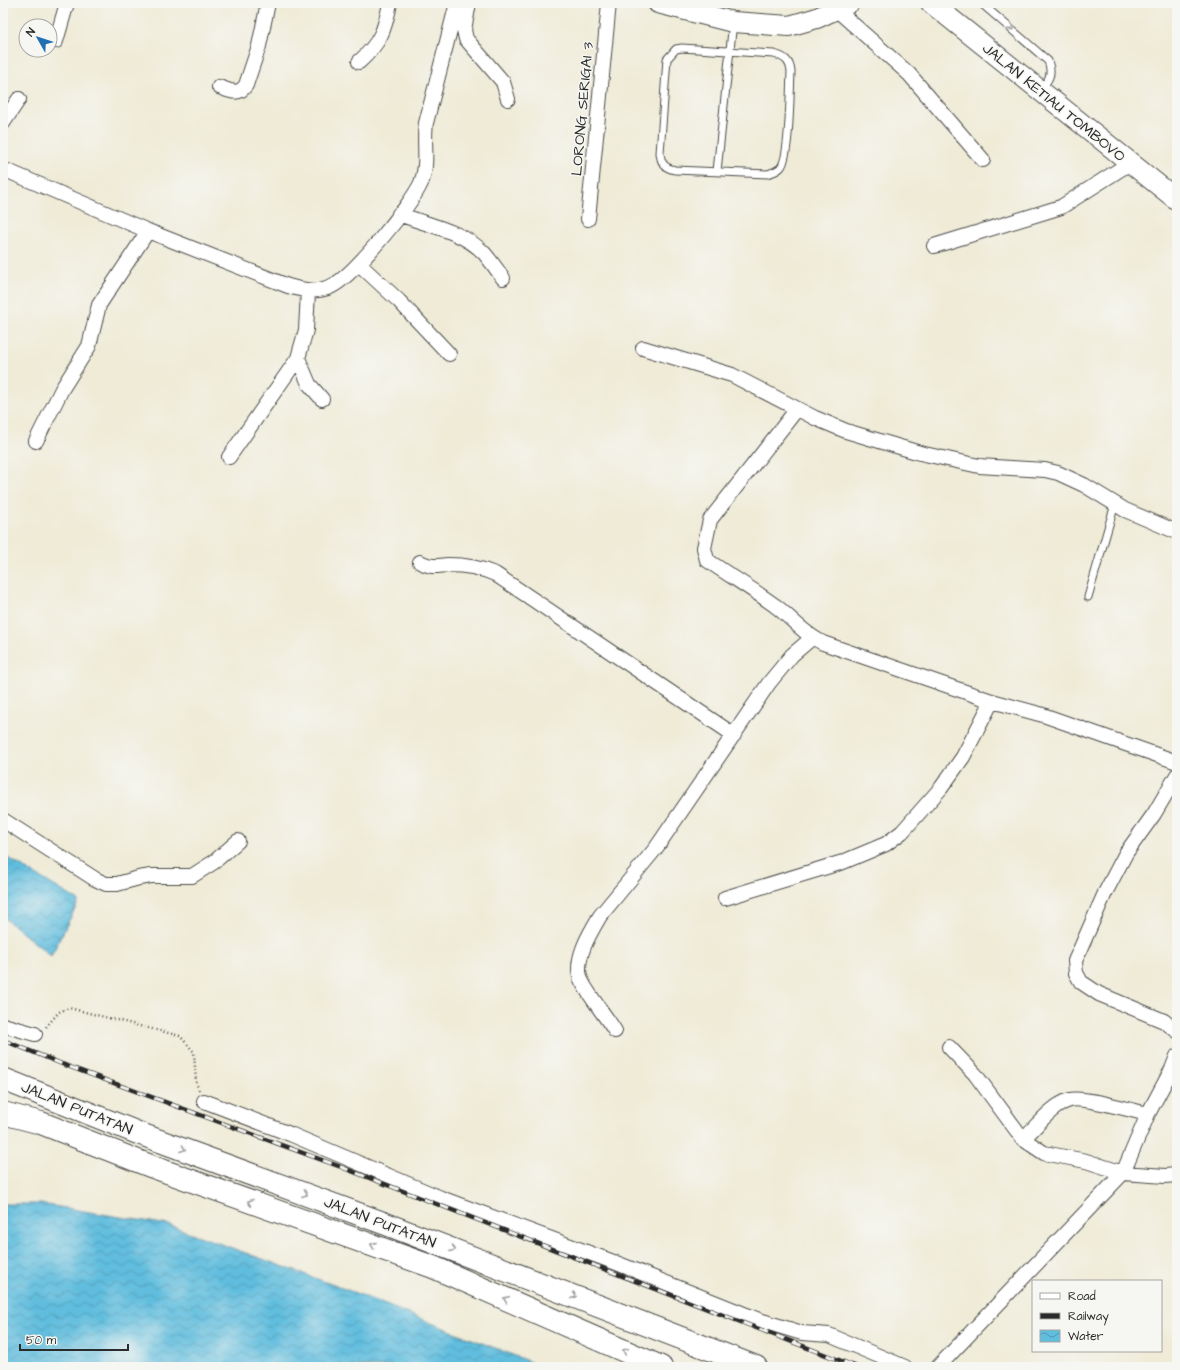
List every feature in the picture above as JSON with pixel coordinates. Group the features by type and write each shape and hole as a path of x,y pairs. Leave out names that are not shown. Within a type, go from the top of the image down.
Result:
{"highway":[{"name":"JALAN PUTATAN","path":"3,1079 138,1133 386,1224 756,1367"},
{"name":"JALAN PUTATAN","path":"3,1112 41,1123 153,1167 433,1266 661,1367"},
{"path":"138,1133 152,1146 154,1158 153,1167"},
{"path":"386,1224 386,1233 391,1238 433,1266"}],"street":[{"path":"58,34 67,3"},
{"path":"219,87 237,93 242,91 246,85 259,46 268,3"},
{"path":"359,62 372,50 381,37 390,3"},
{"path":"3,169 148,231 288,286 308,291 330,287 343,279 359,264 399,214 421,183 424,169 424,138 426,123 447,36 457,3"},
{"path":"469,3 464,34 471,46 503,82 508,99"},
{"name":"LORONG SERIGAI 3","path":"588,219 609,3"},
{"path":"658,3 713,14 733,22 789,26 802,24 843,7 909,74 983,160"},
{"name":"JALAN KETIAU TOMBOVO","path":"931,3 1177,200"},
{"path":"447,36 464,34"},
{"path":"3,123 19,99"},
{"path":"934,246 1061,207 1130,163"},
{"path":"399,214 454,234 470,242 483,252 502,278"},
{"path":"36,441 62,389 90,346 99,305 148,231"},
{"path":"359,264 399,301 449,354"},
{"path":"229,457 298,358 306,330 308,291"},
{"path":"643,348 732,375 797,409 846,431 920,453 980,466 1045,470 1058,473 1084,485 1115,504 1177,532"},
{"path":"298,358 309,384 322,399"},
{"path":"797,409 710,520 704,548 707,560 776,607 793,620 812,638 992,701 1043,715 1177,762"},
{"path":"420,562 431,568 446,565 481,568 495,574 734,735"},
{"path":"616,1031 580,978 579,967 587,940 600,916 656,848 769,683 792,655 812,638"},
{"path":"726,898 843,862 886,844 902,832 941,788 962,756 992,701"},
{"path":"1177,775 1154,814 1126,853 1099,905 1075,961 1076,973 1080,982 1099,994 1164,1021 1177,1032"},
{"path":"3,820 95,879 106,884 117,884 151,876 192,876 214,862 238,841"},
{"path":"3,1025 35,1034"},
{"path":"949,1047 975,1074 1023,1139 1044,1153 1086,1161 1123,1173 1165,1176 1177,1175"},
{"path":"938,1367 1123,1173 1148,1114 1172,1069 1177,1056"},
{"path":"1023,1139 1055,1109 1063,1103 1075,1099 1148,1114"},
{"path":"204,1101 290,1134 445,1200 626,1267 759,1320 802,1333 829,1335 905,1367"}],"lane":[{"path":"981,3 1048,61 1051,74 1049,80 1040,90"},
{"path":"717,171 733,22"},
{"path":"676,49 730,52 774,54 787,59 790,66 785,159 778,169 768,174 668,169 660,161 667,59 676,49"},
{"path":"1088,597 1115,504"}],"path":[{"path":"35,1034 46,1027 59,1012 69,1008 180,1036 194,1052 196,1082 204,1101"}],"water":[{"path":"3,855 79,901 51,956 3,917"},
{"path":"3,1204 41,1204 169,1225 353,1292 543,1367 3,1367"}],"railway":[{"path":"3,1040 62,1064 341,1167 857,1367"}]}
